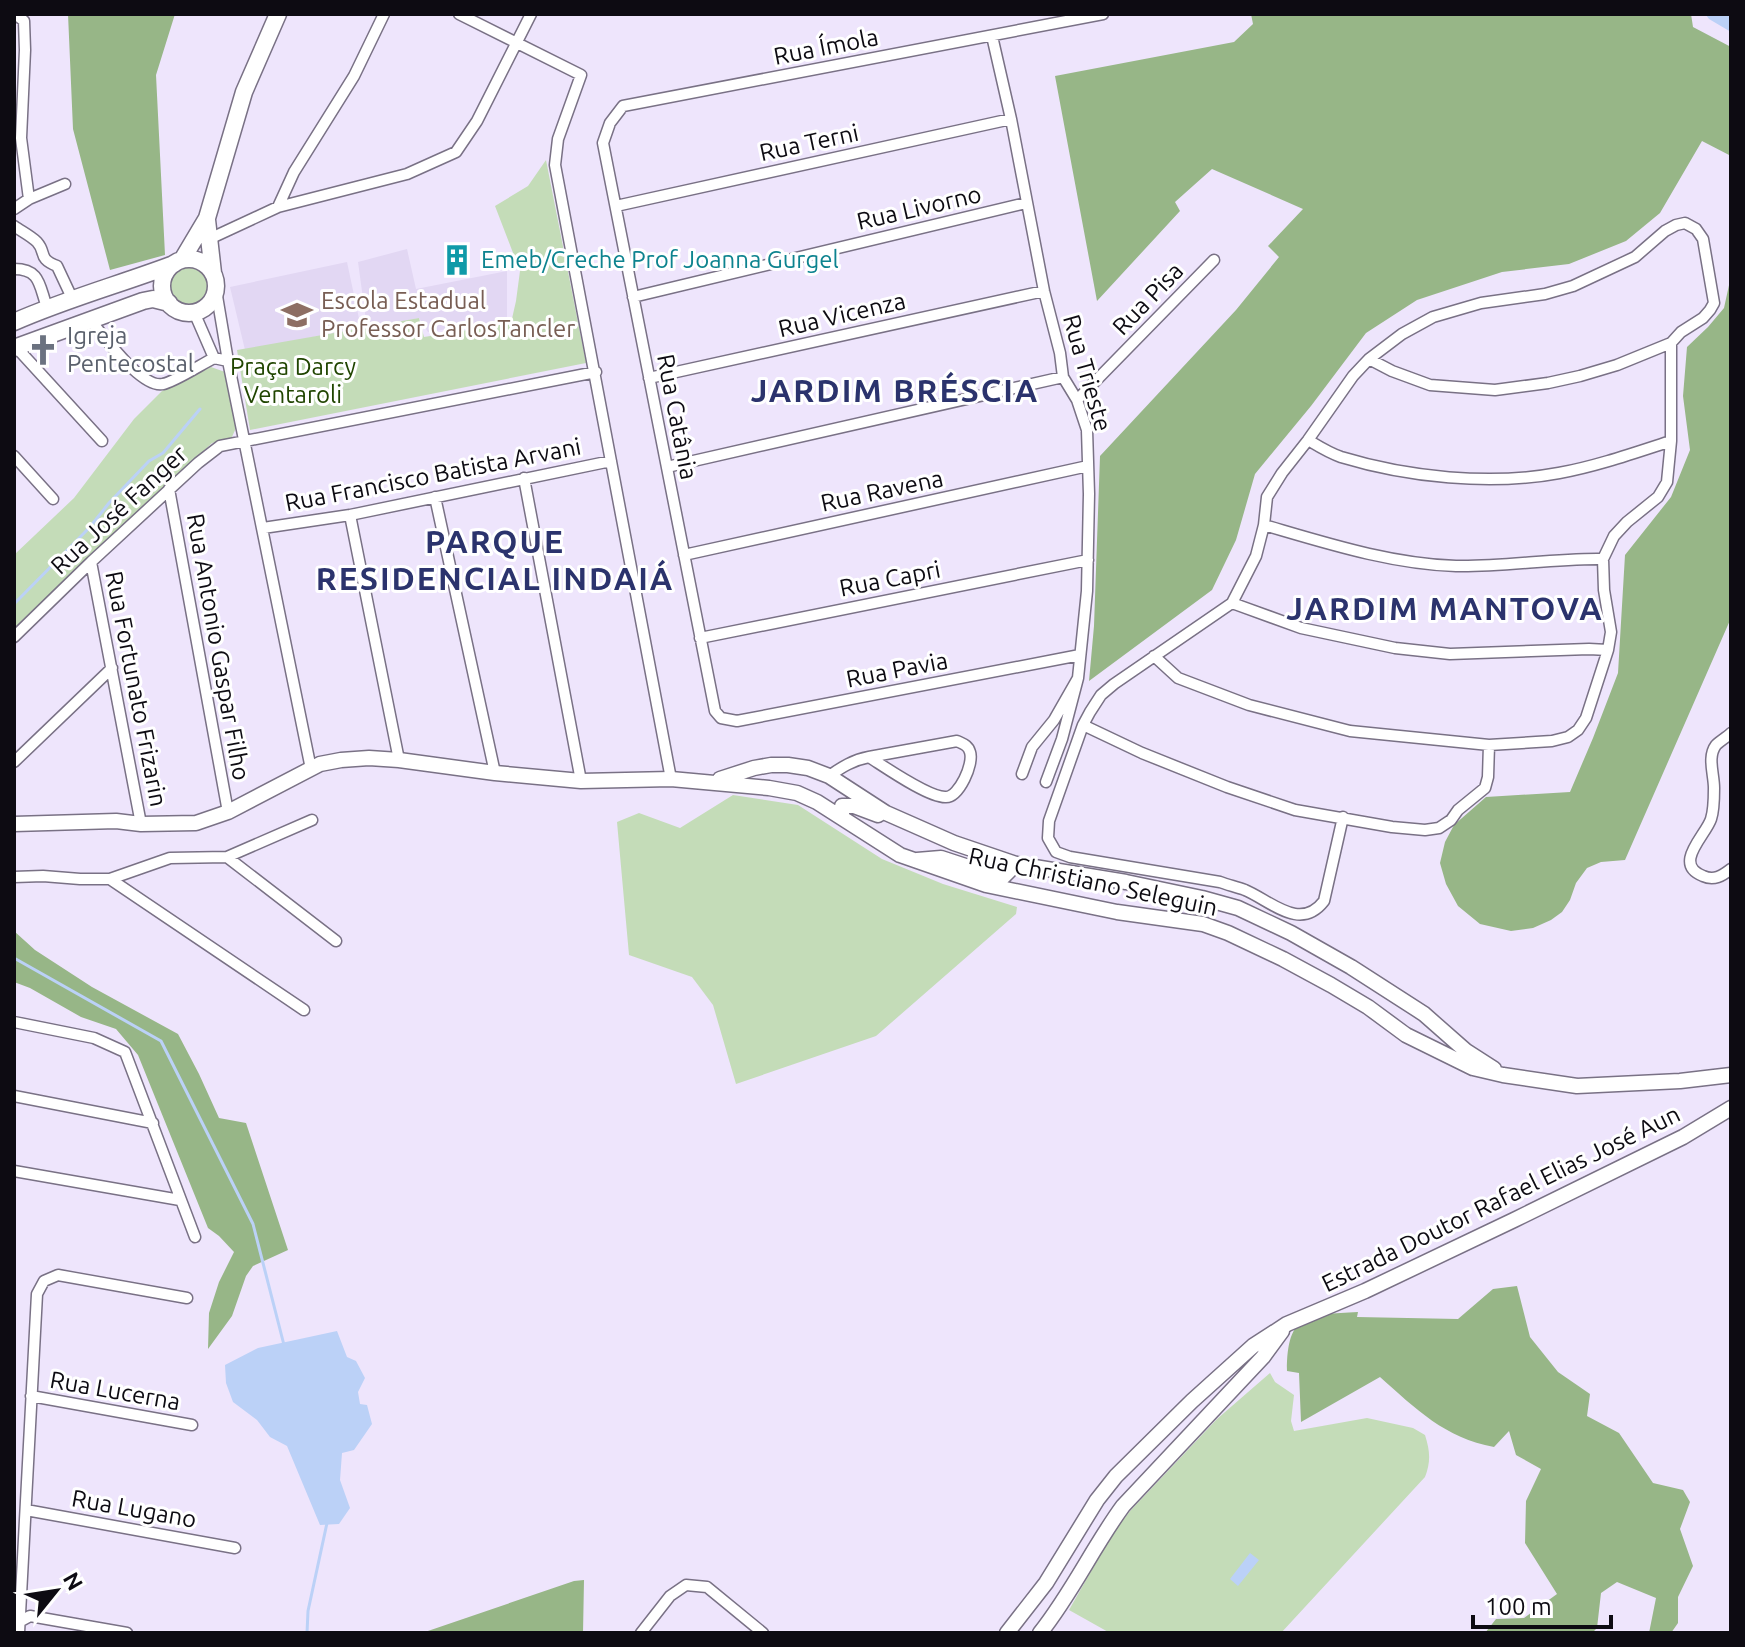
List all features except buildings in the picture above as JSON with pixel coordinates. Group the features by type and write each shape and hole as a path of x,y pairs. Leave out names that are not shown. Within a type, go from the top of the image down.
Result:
{"main road":[{"path":"202,240 167,270 163,278 164,295 175,309 183,312 194,312 208,305 213,298 214,282 202,240 207,218 244,92 278,14"},
{"path":"14,322 72,298 191,259 207,266 214,282"},
{"path":"15,347 143,301 153,299 169,303"},
{"name":"Rua Christiano Seleguin","path":"14,824 116,821 196,823 228,812 320,764 369,758 581,781 671,779 797,793 900,855 986,885 1117,912 1203,924 1228,933 1368,1007 1406,1035 1473,1068 1577,1086 1729,1078"},
{"path":"712,782 771,765 808,768 829,776 886,813 954,843 1016,864 1126,882 1238,908 1351,967 1424,1014 1466,1051 1503,1075"},
{"path":"842,818 842,806 848,805 878,815 886,813"},
{"path":"913,860 941,858 1002,878 1016,864"},
{"path":"1267,952 1291,933"},
{"path":"1300,969 1313,967 1331,976 1341,976 1351,967"},
{"name":"Estrada Doutor Rafael Elias José Aun","path":"1007,1633 1046,1583 1089,1512 1116,1476 1253,1346 1287,1324 1365,1291 1683,1137 1731,1108"},
{"path":"1040,1633 1123,1506 1263,1357 1287,1324"}],"street":[{"path":"15,14 24,21 25,50 18,136 29,199"},
{"path":"278,207 294,172 354,76 384,14"},
{"path":"459,14 581,75 558,139 555,165 671,779"},
{"path":"202,240 278,207 407,174 456,152 477,121 531,14"},
{"name":"Rua Ímola","path":"610,123 623,106 1103,14"},
{"name":"Rua Trieste","path":"992,36 1063,377 1077,400 1087,430 1087,591 1078,678 1062,739 1046,782"},
{"name":"Rua Terni","path":"616,206 1011,119"},
{"name":"Rua Catânia","path":"610,123 603,143 700,638 715,711 721,718"},
{"path":"14,209 65,184"},
{"name":"Rua Livorno","path":"633,297 1026,203"},
{"path":"1343,817 1324,901 1317,910 1306,915 1295,915 1244,889 1220,882 1070,857 1056,852 1048,838 1049,821 1083,725 1101,695 1232,603 1256,556 1267,497 1353,376 1369,359 1402,334 1433,317 1481,303 1545,294 1573,286 1635,257 1676,225 1685,223 1696,229 1703,239 1714,303 1710,310 1671,343 1617,365 1548,383 1495,390 1430,385 1369,359"},
{"path":"14,226 38,243 42,256 57,266 72,298"},
{"name":"Rua Pisa","path":"1077,400 1214,260"},
{"path":"14,269 26,269 35,275 47,307"},
{"path":"214,282 311,769"},
{"name":"Rua Vicenza","path":"649,378 1044,291"},
{"path":"194,312 214,358"},
{"path":"89,319 136,372 152,383 164,384 214,358 228,361"},
{"path":"1154,656 1178,678 1249,705 1350,731 1489,745 1568,737 1578,730 1586,718 1608,650 1611,632 1603,559 1614,536 1658,497 1667,482 1671,441 1671,343"},
{"path":"15,347 102,441"},
{"name":"Rua José Fanger","path":"14,637 169,489 220,446 596,372"},
{"path":"667,467 1063,377"},
{"path":"1308,440 1338,456 1405,472 1458,478 1508,478 1557,473 1671,441"},
{"path":"14,456 53,499"},
{"name":"Rua Francisco Batista Arvani","path":"263,528 350,515 611,461"},
{"name":"Rua Ravena","path":"684,555 1088,466"},
{"path":"524,478 581,781"},
{"name":"Rua Antonio Gaspar Filho","path":"169,489 228,812"},
{"path":"435,497 495,773"},
{"path":"350,515 399,760"},
{"path":"1264,525 1407,562 1483,566 1603,559"},
{"name":"Rua Capri","path":"700,638 1088,560"},
{"name":"Rua Fortunato Frizarin","path":"91,562 141,824"},
{"path":"1232,603 1301,628 1395,648 1450,654 1608,650"},
{"name":"Rua Pavia","path":"721,718 737,721 1080,655"},
{"path":"14,762 112,668"},
{"name":"Rua Trieste","path":"1022,774 1032,747 1054,720 1078,678"},
{"path":"1083,725 1142,753 1295,810 1425,830 1439,828 1451,820 1487,785 1489,745"},
{"path":"1731,733 1716,745 1712,756 1714,786 1711,820 1697,840 1690,858 1698,875 1711,879 1731,869"},
{"path":"829,776 846,764 869,757 957,741 965,744 971,760 960,788 948,798 914,785 869,757"},
{"path":"895,752 895,767 899,775"},
{"path":"14,877 110,879 170,858 227,857 312,820"},
{"path":"227,857 336,941"},
{"path":"14,884 43,876"},
{"path":"110,879 304,1010"},
{"path":"14,1022 94,1038 125,1052 195,1237"},
{"path":"14,1096 153,1123"},
{"path":"14,1171 180,1200"},
{"path":"19,1627 37,1294 44,1281 58,1275 187,1298"},
{"name":"Rua Lucerna","path":"31,1396 192,1425"},
{"name":"Rua Lugano","path":"26,1510 235,1548"},
{"path":"641,1633 670,1596 686,1585 707,1587 763,1633"},
{"path":"19,1627 30,1616 127,1633"}],"shaded area":[{"path":"407,249 416,289 507,271 507,320 428,332 419,318 367,328 358,262"},
{"name":"Escola Estadual Professor CarlosTancler","path":"347,262 361,328 245,350 230,287"}],"green space":[{"path":"68,14 175,14 156,75 165,255 110,270 73,129"},
{"path":"1251,14 1691,14 1693,27 1731,47 1731,156 1702,141 1660,213 1626,241 1569,264 1502,272 1417,300 1366,333 1255,474 1236,540 1212,590 1089,681 1100,456 1236,310 1279,257 1268,246 1303,209 1212,169 1175,202 1180,211 1097,301 1055,76 1234,42 1253,24"},
{"name":"Praça Darcy Ventaroli","path":"546,160 586,363 250,430 237,350 419,318 424,337 511,323 520,271 495,206 528,186"},
{"path":"190,266 205,272 211,287 205,302 190,308 175,302 169,287 175,272"},
{"path":"1731,276 1731,618 1625,860 1601,862 1587,868 1562,912 1533,928 1511,931 1480,924 1458,906 1446,884 1440,863 1445,842 1454,825 1486,797 1570,792 1618,673 1625,555 1671,497 1690,450 1683,396 1687,347 1724,308"},
{"path":"211,367 225,372 236,428 231,439 212,443 14,633 14,555 74,498 134,419 162,391"},
{"path":"733,795 798,805 882,859 943,884 1017,907 1016,914 876,1036 736,1084 713,1005 692,977 629,955 617,822 639,813 680,828"},
{"path":"14,931 35,950 92,987 178,1034 219,1118 246,1123 288,1250 253,1266 246,1276 232,1316 208,1349 209,1313 219,1282 234,1252 208,1228 138,1055 116,1029 81,1017 14,982"},
{"path":"1517,1286 1530,1337 1558,1372 1590,1394 1587,1416 1619,1433 1653,1483 1683,1490 1690,1502 1680,1529 1693,1566 1678,1597 1678,1623 1671,1633 1649,1633 1656,1598 1617,1582 1601,1593 1597,1628 1592,1633 1485,1633 1496,1619 1524,1618 1557,1594 1525,1543 1526,1501 1541,1469 1516,1455 1509,1431 1494,1447 1461,1437 1432,1421 1380,1377 1301,1422 1299,1373 1287,1371 1291,1337 1304,1320 1326,1314 1358,1312 1357,1317 1458,1319 1493,1289"},
{"path":"1270,1373 1275,1382 1294,1395 1291,1421 1294,1431 1367,1418 1413,1428 1425,1435 1429,1456 1425,1477 1281,1633 1110,1633 1069,1610 1111,1536 1130,1511 1217,1419"},
{"path":"584,1580 583,1633 422,1633 574,1581"}],"water":[{"path":"1731,14 1731,32 1706,15"},
{"path":"337,1331 347,1357 356,1361 365,1378 358,1392 360,1404 367,1405 372,1424 354,1450 342,1453 340,1480 350,1508 339,1524 320,1525 287,1446 270,1437 257,1420 233,1402 226,1383 225,1365 258,1348"},
{"path":"1250,1553 1259,1560 1238,1586 1230,1579"}],"waterway":[{"path":"14,604 90,527 149,461 163,453 200,409"},
{"path":"14,958 161,1041 253,1224 284,1345"},
{"path":"307,1633 308,1611 327,1523"}],"place":[{"name":"Emeb/Creche Prof Joanna Gurgel","path":"457,260"},
{"name":"Escola Estadual Professor CarlosTancler","path":"297,315"},
{"name":"Igreja Pentecostal","path":"43,350"}],"district":[{"name":"JARDIM BRÉSCIA","path":"895,391"},
{"name":"PARQUE RESIDENCIAL INDAIÁ","path":"495,560"},
{"name":"JARDIM MANTOVA","path":"1445,609"}]}
